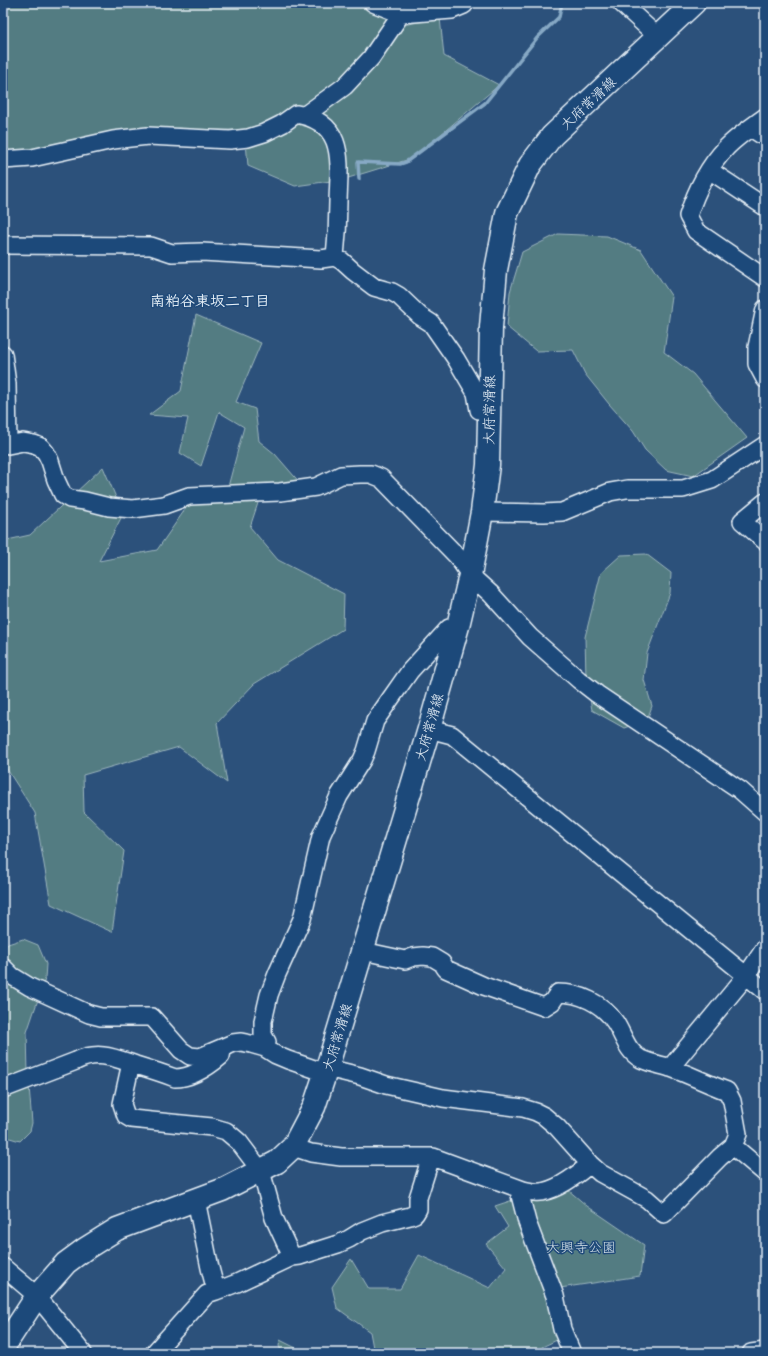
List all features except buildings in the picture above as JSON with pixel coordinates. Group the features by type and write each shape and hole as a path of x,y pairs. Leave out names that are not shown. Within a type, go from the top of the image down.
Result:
{"main road":[{"name":"大府常滑線","path":"3,1348 37,1296 66,1263 85,1248 117,1229 222,1190 261,1172 277,1162 293,1147 314,1107 363,951 429,729 458,626 470,575 482,512 488,466 491,327 496,270 507,213 530,165 552,136 694,3"}],"street":[{"path":"373,3 401,14 452,10 464,5 465,3"},
{"path":"621,3 658,37"},
{"path":"305,116 345,86 371,58 401,14"},
{"path":"3,160 32,158 113,140 148,136 230,140 248,138 264,133 282,124 296,114 305,116 326,126 336,143 340,184 335,258"},
{"path":"765,117 727,147 709,170 691,205 688,216 696,231 765,278"},
{"path":"751,128 765,137"},
{"path":"709,170 765,206"},
{"path":"3,245 151,246 172,253 202,252 321,259 335,258 342,261 374,287 392,292 399,296 420,316 431,323 456,359 476,393 479,410 489,411"},
{"path":"765,309 758,364 765,379"},
{"path":"3,354 7,384 8,445 23,442 41,447 50,461 63,496 70,499 109,507 133,509 164,505 189,496 280,492 316,487 341,475 371,474 381,478 458,556 470,575 491,594 530,637 579,680 609,702 740,790 765,812"},
{"path":"482,512 562,512 610,492 627,489 683,489 712,480 765,445"},
{"path":"765,502 742,521 765,540"},
{"path":"265,1048 267,1042 263,1035 263,1021 270,995 277,974 302,919 321,836 339,796 362,760 375,721 391,698 410,671 449,628 458,626"},
{"path":"429,729 452,735 765,991"},
{"path":"670,1068 746,976 765,948"},
{"path":"3,967 12,976 30,987 89,1014 101,1017 152,1017 181,1050 190,1056 200,1057 222,1049 233,1043 241,1042 265,1048 276,1055 326,1071 360,1076 386,1085 443,1098 523,1108 536,1112 544,1116 557,1127 590,1164 612,1180 647,1199 664,1214 720,1156 733,1146 738,1134 732,1101 728,1091 670,1068 640,1059 629,1047 615,1022 602,1008 590,999 568,993 558,993 552,1002 544,1006 484,986 446,969 442,963 432,957 413,957 405,960 363,951"},
{"path":"3,1089 85,1057 102,1055 115,1057 175,1078 182,1078 203,1069 214,1062 221,1056 222,1049"},
{"path":"130,1063 122,1104 126,1116 131,1119 212,1127 226,1130 239,1142 261,1172 274,1218 292,1257"},
{"path":"733,1146 765,1173"},
{"path":"293,1147 311,1153 341,1157 431,1157 523,1190 536,1193 555,1187 575,1176 590,1164"},
{"path":"154,1353 207,1294 237,1283 292,1257 300,1256 338,1244 362,1231 382,1223 415,1214 418,1209 418,1198 431,1157"},
{"path":"523,1190 520,1195 527,1222 555,1296 562,1329 572,1353"},
{"path":"196,1200 216,1291"},
{"path":"3,1267 37,1296 83,1353"},
{"path":"750,1353 765,1351"}],"green space":[{"path":"3,3 354,3 403,25 440,18 444,56 499,85 413,158 345,179 295,186 248,166 245,130 133,131 3,156"},
{"path":"558,234 607,236 641,250 672,297 664,352 693,374 747,438 693,476 666,470 645,450 633,431 585,374 573,350 536,351 507,327 510,292 522,252"},
{"path":"196,315 261,343 236,402 255,409 259,441 275,454 301,484 264,485 250,527 278,560 344,594 343,629 254,684 217,723 227,783 179,747 83,775 84,812 124,851 112,932 51,904 35,813 3,763 3,541 30,535 103,467 123,514 99,561 157,550 193,498 225,498 244,427 219,412 201,466 180,453 188,418 149,415 181,391"},
{"path":"646,554 671,573 670,593 647,653 644,680 652,706 647,720 624,728 592,710 586,677 585,637 601,573 621,555"},
{"path":"23,939 38,945 46,964 45,979 27,1032 28,1074 32,1123 30,1131 20,1141 3,1136 3,950 8,944"},
{"name":"大興寺公園","path":"567,1189 587,1206 644,1245 640,1276 560,1288 559,1339 542,1347 542,1353 374,1353 370,1332 337,1308 332,1287 351,1259 369,1289 400,1289 419,1255 490,1288 506,1268 486,1244 508,1227 495,1206 522,1197"},
{"path":"280,1340 304,1352 282,1353 279,1346"}],"waterway":[{"path":"359,179 358,162 400,164 406,162 485,103 537,38 559,17 562,3"}],"district":[{"name":"南粕谷東坂二丁目","path":"210,301"}]}
